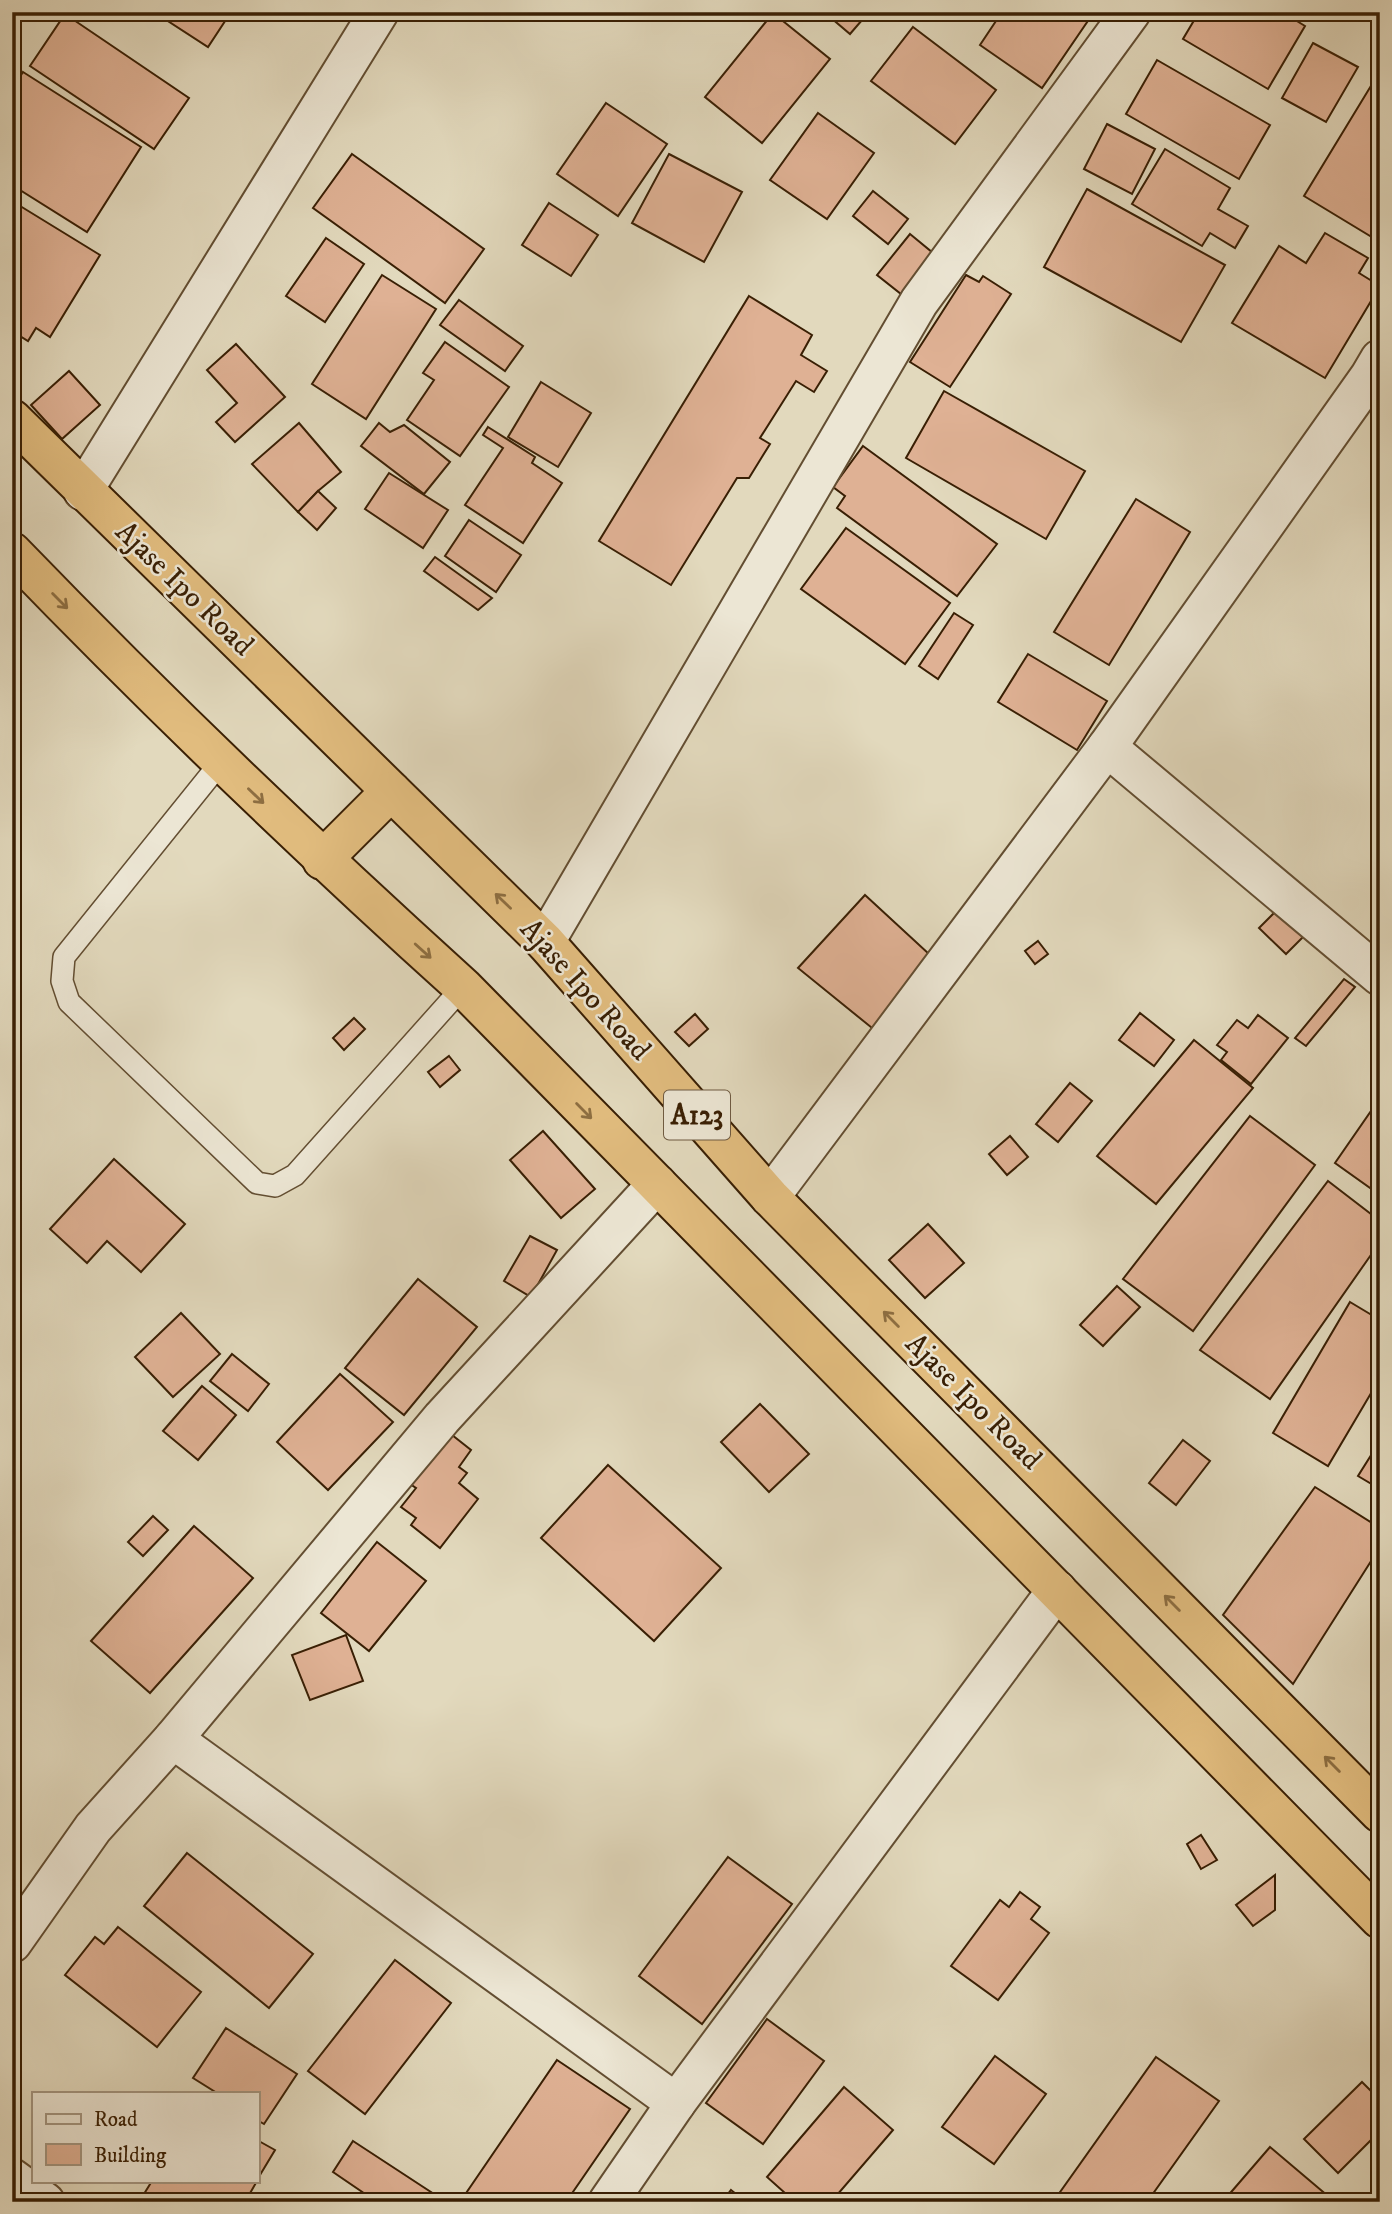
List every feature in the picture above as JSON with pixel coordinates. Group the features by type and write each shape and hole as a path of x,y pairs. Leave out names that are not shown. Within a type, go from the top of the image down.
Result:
{"highway":[{"name":"Ajase Ipo Road","path":"12,419 545,942 770,1197 1380,1813"},
{"name":"A123","path":"13,555 322,860 463,987 1380,1919"},
{"path":"322,860 391,791"}],"street":[{"path":"83,491 379,12"},
{"path":"545,942 919,302 1130,12"},
{"path":"770,1197 1107,747 1376,373"},
{"path":"1107,747 1380,976"},
{"path":"12,1942 93,1828 173,1739 442,1418 657,1184"},
{"path":"608,2202 676,2103 1057,1590"},
{"path":"173,1739 676,2103"},
{"path":"12,2178 45,2202"}],"lane":[{"path":"221,762 64,957 62,981 69,1002 257,1183 275,1186 295,1175 463,987"}],"building":[{"path":"154,12 231,12 208,47"},
{"path":"824,12 869,12 850,34"},
{"path":"1002,12 1094,12 1042,88 980,45"},
{"path":"1199,12 1282,12 1305,26 1268,89 1183,39"},
{"path":"773,13 830,59 762,143 705,97"},
{"path":"65,14 189,98 154,149 30,66"},
{"path":"913,27 996,90 955,144 871,81"},
{"path":"1313,43 1358,67 1326,122 1282,98"},
{"path":"1157,60 1270,125 1239,179 1126,114"},
{"path":"1380,71 1380,242 1304,196"},
{"path":"23,72 141,147 87,232 12,185 12,89"},
{"path":"606,103 667,144 618,216 557,174"},
{"path":"818,113 874,153 827,219 770,180"},
{"path":"1107,124 1155,149 1132,194 1084,169"},
{"path":"1165,149 1230,188 1218,209 1248,226 1235,248 1210,233 1202,246 1132,204"},
{"path":"352,154 484,249 445,303 313,208"},
{"path":"669,154 742,192 704,262 632,223"},
{"path":"1087,189 1225,265 1181,342 1044,267"},
{"path":"873,191 908,219 888,244 853,216"},
{"path":"12,201 100,255 50,337 36,328 28,341 12,331"},
{"path":"549,203 598,235 571,276 522,245"},
{"path":"1325,233 1368,258 1359,273 1380,286 1325,378 1232,323 1279,246 1306,263"},
{"path":"910,234 933,253 901,294 877,275"},
{"path":"326,238 364,264 325,322 286,296"},
{"path":"382,275 436,309 366,419 312,384"},
{"path":"966,275 979,282 983,276 1011,294 950,387 910,362"},
{"path":"749,296 812,335 801,355 827,371 814,392 796,381 760,438 770,444 749,478 737,478 671,585 599,541"},
{"path":"459,300 523,346 505,371 440,325"},
{"path":"445,342 509,387 460,456 407,420 434,380 423,373"},
{"path":"236,344 285,397 235,442 216,422 237,403 207,370"},
{"path":"69,371 100,405 62,439 31,405"},
{"path":"541,382 591,413 558,467 508,437"},
{"path":"944,391 1085,471 1046,539 906,458"},
{"path":"299,423 341,472 298,512 252,464"},
{"path":"379,423 390,432 404,425 450,462 424,494 361,446"},
{"path":"488,427 535,457 532,463 562,483 523,543 465,505 503,448 483,435"},
{"path":"863,446 997,544 957,596 837,508 845,496 833,487"},
{"path":"389,473 448,510 423,548 365,509"},
{"path":"318,491 336,508 317,530 298,512"},
{"path":"1136,499 1190,532 1109,665 1054,632"},
{"path":"469,520 521,555 496,592 445,556"},
{"path":"846,528 950,603 905,664 801,589"},
{"path":"435,557 492,598 478,610 424,571"},
{"path":"954,613 973,625 938,679 919,666"},
{"path":"1028,654 1107,701 1077,750 998,702"},
{"path":"865,895 942,966 877,1032 798,968"},
{"path":"1283,904 1310,930 1286,954 1259,928"},
{"path":"1038,941 1048,954 1035,964 1025,951"},
{"path":"1344,979 1355,987 1306,1046 1295,1038"},
{"path":"1140,1013 1174,1040 1154,1066 1119,1040"},
{"path":"695,1014 708,1029 689,1046 675,1032"},
{"path":"1258,1015 1288,1038 1251,1084 1221,1060 1227,1052 1217,1045 1237,1020 1248,1028"},
{"path":"354,1018 365,1029 344,1050 333,1038"},
{"path":"1194,1040 1253,1088 1156,1204 1097,1156"},
{"path":"449,1056 460,1070 440,1087 428,1072"},
{"path":"1070,1083 1092,1101 1058,1142 1036,1124"},
{"path":"1380,1098 1380,1195 1335,1163"},
{"path":"1250,1116 1315,1165 1193,1331 1123,1279"},
{"path":"543,1131 595,1189 561,1218 510,1160"},
{"path":"1010,1136 1028,1157 1007,1175 989,1154"},
{"path":"114,1159 185,1224 141,1272 107,1241 87,1263 50,1229"},
{"path":"1328,1181 1380,1221 1380,1242 1270,1399 1200,1350"},
{"path":"928,1224 964,1263 925,1298 889,1260"},
{"path":"530,1236 557,1250 531,1297 504,1281"},
{"path":"418,1279 477,1327 404,1415 345,1368"},
{"path":"1117,1286 1140,1307 1103,1346 1080,1325"},
{"path":"1350,1302 1380,1320 1380,1378 1328,1466 1273,1433"},
{"path":"181,1313 220,1354 173,1397 135,1357"},
{"path":"232,1354 269,1384 248,1411 210,1381"},
{"path":"340,1374 393,1422 328,1490 277,1442"},
{"path":"202,1386 236,1415 198,1460 163,1431"},
{"path":"760,1404 809,1454 769,1492 721,1442"},
{"path":"447,1431 471,1450 459,1467 467,1473 459,1483 478,1499 440,1548 411,1525 416,1518 401,1507 416,1488 407,1482"},
{"path":"1183,1440 1210,1461 1176,1505 1149,1483"},
{"path":"1380,1441 1380,1489 1358,1476"},
{"path":"608,1465 721,1568 654,1641 541,1538"},
{"path":"1315,1487 1380,1528 1380,1547 1293,1684 1223,1615"},
{"path":"153,1516 168,1530 143,1556 128,1542"},
{"path":"194,1526 253,1578 150,1693 91,1641"},
{"path":"377,1542 426,1581 369,1651 321,1613"},
{"path":"346,1635 363,1681 310,1700 292,1655"},
{"path":"1201,1835 1217,1860 1201,1869 1187,1844"},
{"path":"187,1853 313,1954 269,2008 144,1906"},
{"path":"728,1857 792,1904 702,2024 639,1976"},
{"path":"1275,1875 1275,1910 1253,1926 1236,1905"},
{"path":"1020,1892 1040,1907 1031,1919 1049,1933 998,2000 951,1966 1000,1900 1009,1907"},
{"path":"118,1927 201,1992 157,2047 65,1975 95,1937 104,1944"},
{"path":"395,1960 451,2003 365,2114 308,2071"},
{"path":"767,2019 824,2061 763,2144 706,2103"},
{"path":"226,2028 297,2074 264,2124 259,2121 259,2092 215,2092 193,2078"},
{"path":"995,2056 1046,2094 994,2164 942,2127"},
{"path":"1156,2057 1219,2101 1147,2202 1053,2202"},
{"path":"557,2060 630,2109 566,2202 460,2202"},
{"path":"1362,2082 1380,2100 1380,2131 1338,2173 1304,2139"},
{"path":"844,2087 893,2130 831,2202 795,2202 767,2177"},
{"path":"259,2141 275,2150 259,2177"},
{"path":"353,2141 437,2196 433,2202 377,2202 333,2172"},
{"path":"1270,2147 1335,2202 1230,2202 1226,2198"},
{"path":"151,2182 256,2182 245,2202 139,2202"},
{"path":"731,2190 746,2202 722,2202"}]}
